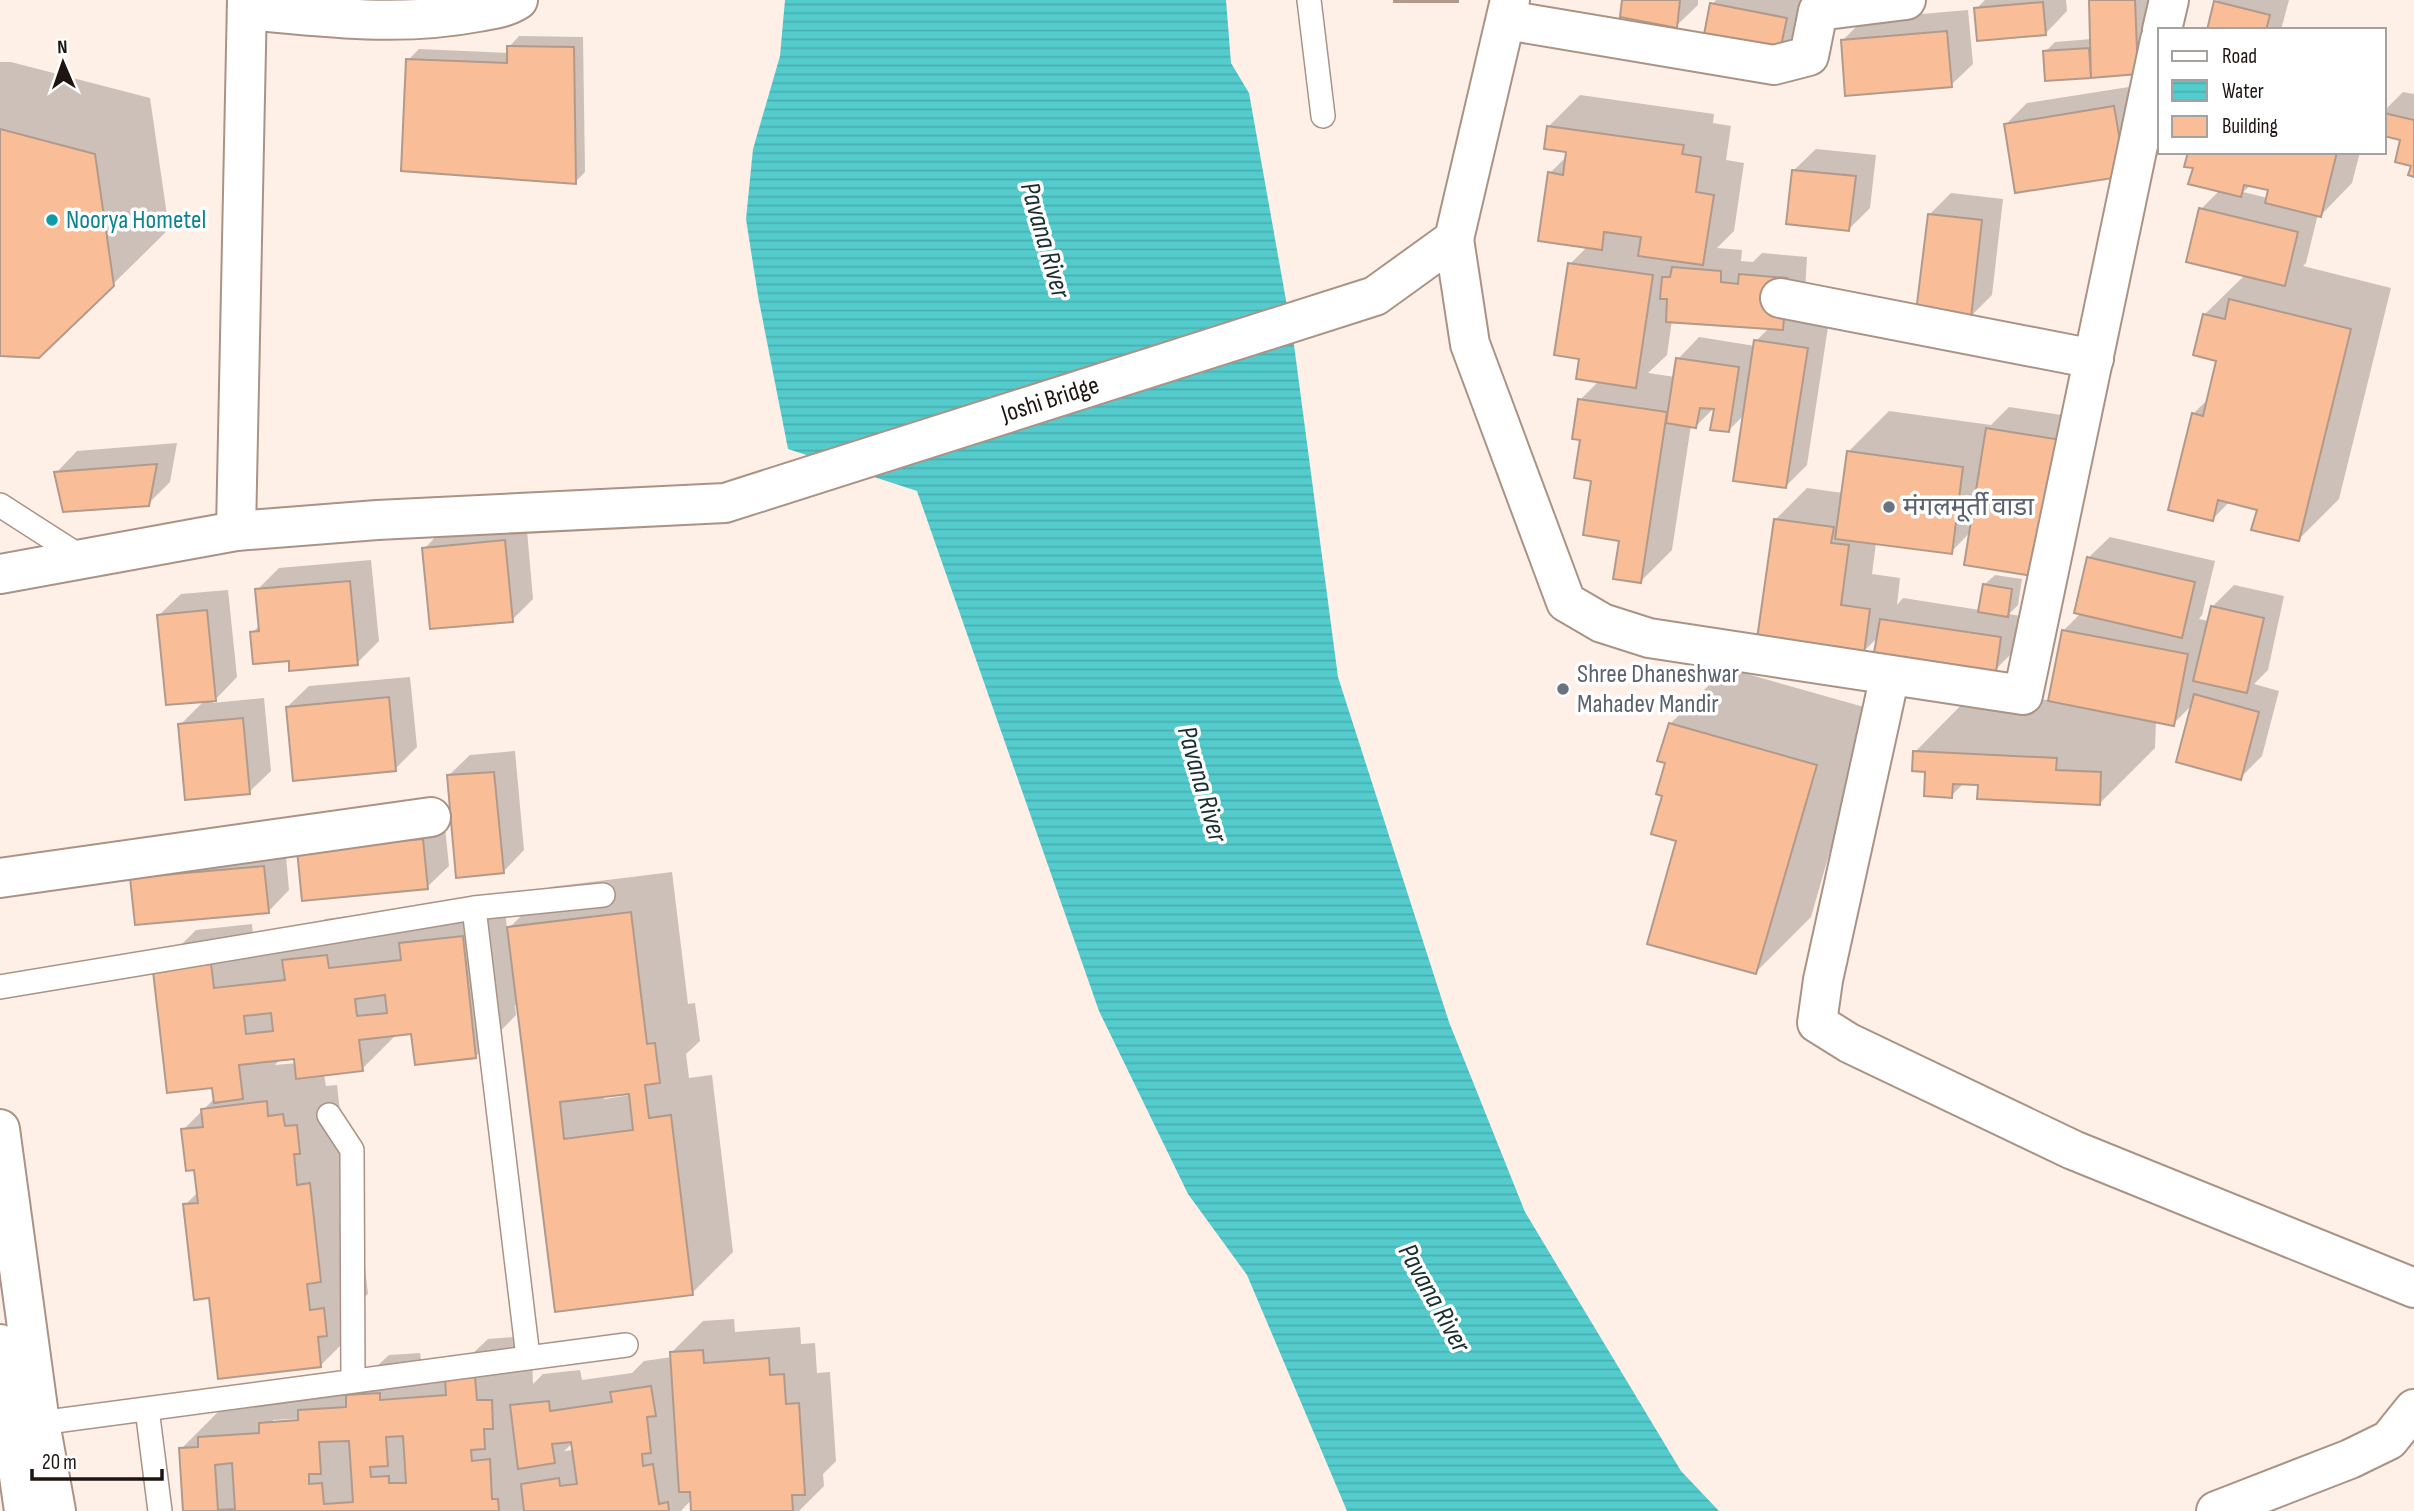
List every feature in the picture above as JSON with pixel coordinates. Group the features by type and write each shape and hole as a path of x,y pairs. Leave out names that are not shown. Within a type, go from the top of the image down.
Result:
{"street":[{"path":"236,531 247,5 379,22 461,15 510,5 519,0"},
{"path":"1906,0 1818,11 1809,56 1774,65 1508,10 1454,239 1470,344 1566,602 1602,623 1649,638 2023,695 2158,50"},
{"path":"2162,28 2169,0"},
{"name":"Joshi Bridge","path":"0,575 236,531 376,520 725,503 1374,296 1454,239"},
{"path":"1780,298 2094,359"},
{"path":"1890,675 1823,980 1817,1023 1849,1043 2073,1150 2414,1288"},
{"path":"0,878 431,817"},
{"path":"0,1129 40,1423 56,1511"},
{"path":"0,1344 24,1511"},
{"path":"2216,1511 2350,1459 2389,1440 2414,1409"}],"lane":[{"path":"1309,0 1323,116"},
{"path":"0,505 84,559"},
{"path":"0,987 474,908 603,895"},
{"path":"474,908 528,1357"},
{"path":"329,1115 352,1150 353,1381"},
{"path":"40,1423 626,1345"},
{"path":"147,1409 160,1511"}],"water":[{"name":"Pavana River","path":"785,0 1226,0 1231,63 1249,93 1294,345 1338,677 1449,1022 1525,1212 1681,1471 1719,1511 1347,1511 1247,1275 1188,1194 1099,1011 917,491 788,449 746,219 753,149 780,56"}],"building":[{"path":"1458,0 1458,2 1394,2"},
{"path":"1622,0 1680,0 1677,28 1620,17"},
{"path":"2089,0 2135,0 2138,74 2091,78"},
{"path":"2214,1 2270,15 2267,28 2207,28"},
{"path":"2043,2 2046,35 1977,41 1974,8"},
{"path":"1710,3 1787,18 1779,55 1703,40"},
{"path":"1947,31 1952,87 1845,96 1841,40"},
{"path":"507,46 574,47 576,184 401,171 406,59 507,63"},
{"path":"2089,48 2091,78 2045,81 2043,51"},
{"path":"2114,106 2126,176 2015,193 2004,124"},
{"path":"2386,113 2414,120 2414,177 2408,175 2411,166 2395,162 2400,140 2386,136"},
{"path":"1547,126 1684,145 1682,154 1701,157 1696,192 1714,195 1703,265 1638,256 1641,237 1604,232 1602,250 1538,241 1548,172 1563,175 1566,152 1544,149"},
{"name":"Noorya Hometel","path":"0,129 95,154 114,286 39,358 0,356"},
{"path":"2187,154 2337,154 2321,217 2265,203 2268,190 2244,185 2241,197 2188,184 2193,168 2184,167"},
{"path":"1792,170 1856,176 1849,231 1786,224"},
{"path":"2199,208 2298,232 2285,286 2186,262"},
{"path":"1928,214 1982,220 1971,318 1916,312"},
{"path":"1568,263 1653,275 1636,388 1576,379 1579,359 1554,355"},
{"path":"1672,267 1721,271 1721,282 1738,284 1739,274 1787,278 1783,330 1666,322 1667,299 1660,299 1662,277 1670,277"},
{"path":"2229,299 2351,329 2299,541 2251,530 2257,510 2218,500 2213,521 2168,510 2192,413 2203,416 2216,361 2193,355 2203,314 2225,319"},
{"path":"1754,340 1808,348 1786,488 1733,481"},
{"path":"1676,358 1739,367 1729,432 1710,430 1714,409 1700,408 1696,428 1666,423"},
{"path":"1578,399 1667,412 1641,583 1613,579 1619,541 1583,535 1591,481 1574,478 1580,440 1572,439"},
{"path":"1986,428 2061,440 2039,577 1964,565"},
{"path":"1847,451 1963,467 1952,554 1835,539"},
{"path":"157,464 149,506 63,512 54,472"},
{"path":"1774,519 1834,527 1831,543 1849,545 1841,605 1870,609 1864,654 1757,639"},
{"path":"505,540 513,622 430,629 422,548"},
{"path":"2087,557 2195,582 2182,638 2074,613"},
{"path":"350,581 358,665 289,671 289,661 253,664 250,632 259,631 255,589"},
{"path":"1983,584 2012,589 2008,617 1978,612"},
{"path":"2211,606 2264,618 2247,693 2193,681"},
{"path":"207,610 216,701 166,705 157,615"},
{"path":"1880,619 2001,637 1996,672 1874,653"},
{"path":"2062,630 2188,654 2174,726 2048,701"},
{"path":"2194,694 2259,712 2241,780 2176,762"},
{"path":"389,697 396,771 293,781 286,707"},
{"path":"243,718 250,794 185,800 178,724"},
{"path":"1669,723 1817,765 1756,974 1647,944 1676,841 1651,834 1662,796 1656,794 1665,763 1657,761"},
{"path":"1913,751 2057,758 2056,770 2101,772 2100,805 1977,799 1978,785 1953,784 1952,798 1924,796 1925,772 1912,771"},
{"path":"494,772 504,873 456,878 447,775"},
{"path":"423,839 428,889 302,901 297,850"},
{"path":"264,866 269,913 135,925 130,878"},
{"path":"631,912 647,1044 655,1043 660,1083 645,1085 649,1118 671,1115 693,1295 555,1312 507,927","holes":["629,1094 633,1130 564,1139 560,1102"]},
{"path":"463,936 476,1058 415,1065 411,1034 359,1040 363,1071 296,1079 294,1059 239,1065 243,1099 214,1103 212,1088 167,1093 153,971 211,964 214,988 285,980 282,960 327,955 329,968 401,960 399,943","holes":["385,995 387,1013 357,1016 355,999","271,1013 273,1031 246,1034 244,1016"]},
{"path":"267,1101 268,1116 283,1114 285,1126 297,1125 300,1154 294,1154 297,1185 310,1183 321,1282 307,1284 310,1310 324,1308 327,1336 318,1337 321,1367 218,1379 209,1298 194,1300 183,1204 198,1203 194,1170 186,1171 181,1129 203,1127 201,1109"},
{"path":"703,1350 704,1363 769,1358 770,1375 784,1374 786,1404 799,1403 805,1495 792,1495 793,1511 691,1511 690,1492 679,1492 670,1352"},
{"path":"475,1377 477,1400 492,1400 493,1429 484,1429 485,1449 471,1450 472,1461 490,1459 492,1499 498,1499 499,1511 183,1511 179,1448 198,1447 198,1437 259,1433 259,1423 298,1420 298,1410 346,1407 346,1395 380,1393 380,1400 446,1395 445,1379","holes":["403,1436 406,1483 389,1483 389,1476 371,1477 370,1467 388,1466 386,1437","349,1441 353,1502 324,1504 322,1483 309,1484 309,1474 321,1474 319,1442","232,1463 235,1509 218,1510 215,1465"]},
{"path":"651,1386 656,1416 647,1417 651,1453 642,1454 643,1466 653,1464 659,1504 668,1502 669,1511 524,1511 521,1484 559,1478 560,1486 577,1484 571,1442 552,1444 555,1463 518,1469 510,1405 549,1401 550,1411 612,1402 610,1392"}],"place":[{"name":"Noorya Hometel","path":"52,220"},
{"name":"मंगलमूर्ती वाडा","path":"1889,507"},
{"name":"Shree Dhaneshwar Mahadev Mandir","path":"1563,689"}]}
